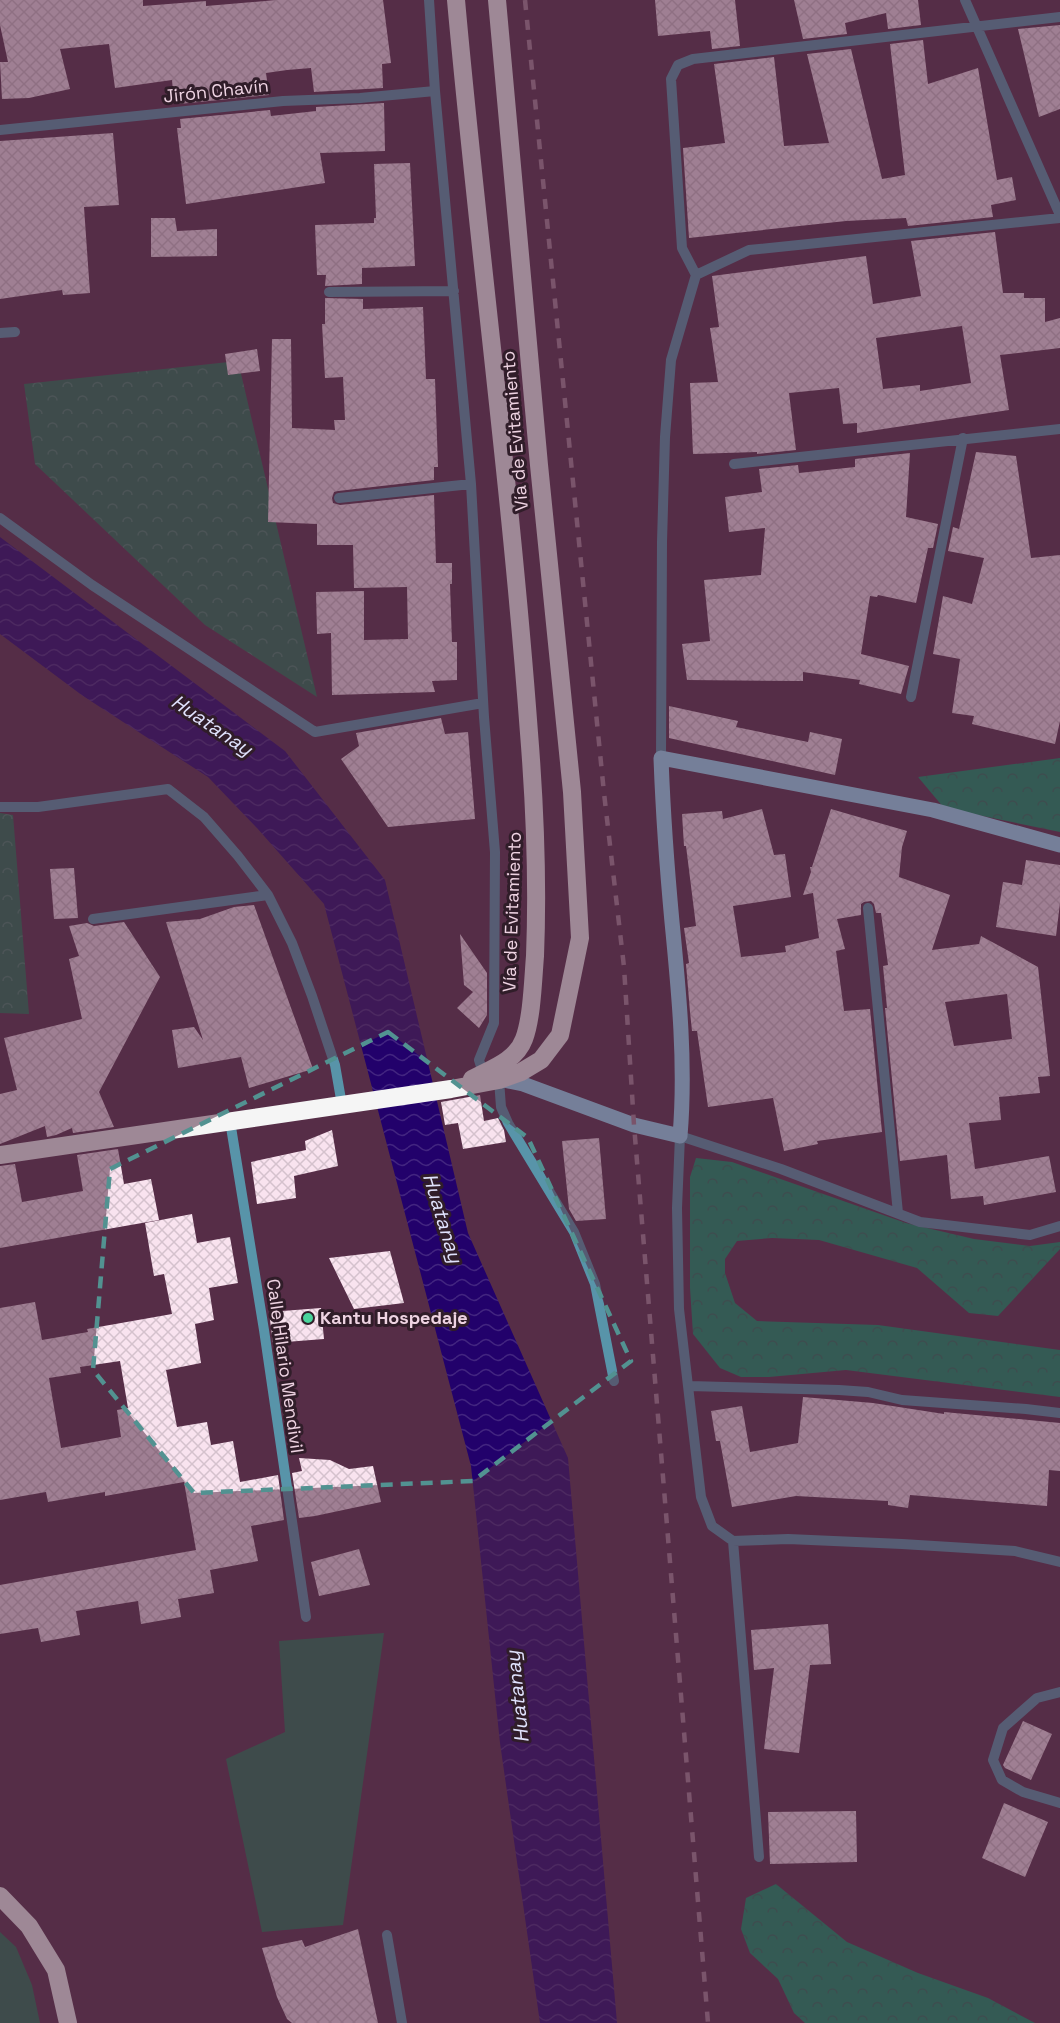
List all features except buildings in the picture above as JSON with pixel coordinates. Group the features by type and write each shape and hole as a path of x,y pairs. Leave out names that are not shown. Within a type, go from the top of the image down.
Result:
{"highway":[{"name":"Vía de Evitamiento","path":"456,0 521,618 536,815 534,977 524,1039 516,1054 491,1077"},
{"name":"Vía de Evitamiento","path":"0,1155 443,1090 520,1072 541,1060 560,1035 580,938 572,792 539,465 497,0"},
{"path":"0,1896 29,1926 56,1970 68,2023"}],"main road":[{"path":"491,1077 523,1084 634,1125 680,1136 683,1075 679,994 663,816 661,758 933,810 1060,845"}],"street":[{"path":"429,0 435,91 471,484 483,703 495,852 494,1023 478,1060 491,1077 508,1123 574,1232 595,1284 614,1381"},
{"path":"696,275 749,250 1060,217 965,0"},
{"path":"661,758 665,437 671,360 696,275 682,248 671,80 678,65 693,59 1060,17"},
{"name":"Jirón Chavín","path":"0,130 271,102 360,98 435,91"},
{"path":"329,292 454,291"},
{"path":"0,333 15,332"},
{"path":"734,464 1060,429"},
{"path":"911,697 963,438"},
{"path":"339,498 471,484"},
{"path":"0,518 92,585 315,732 483,703"},
{"path":"0,807 38,807 168,789 204,817 268,895 292,943 350,1103"},
{"path":"93,919 268,895"},
{"path":"868,908 898,1213"},
{"name":"Calle Hilario Mendivil","path":"230,1121 264,1330 306,1617"},
{"path":"1060,1226 1030,1235 920,1222 780,1168 680,1136 677,1208 680,1309 701,1497 712,1526 733,1542 788,1539 1015,1551 1060,1562"},
{"path":"689,1386 868,1392 902,1400 1026,1408 1060,1413"},
{"path":"733,1542 759,1857"},
{"path":"1060,1692 1037,1698 1003,1728 993,1760 1002,1780 1023,1792 1060,1803"},
{"path":"387,1935 402,2023"}],"highlighted area":[{"path":"388,1032 528,1138 631,1361 473,1481 194,1493 93,1370 110,1169"}],"green space":[{"path":"238,361 317,697 205,625 35,464 24,384"},
{"path":"1060,758 1060,832 944,808 918,777"},
{"path":"0,813 13,815 29,1014 0,1013"},
{"path":"696,1158 732,1162 906,1223 974,1239 1030,1246 1060,1242 1060,1249 998,1316 969,1313 917,1268 819,1240 772,1238 737,1241 725,1259 725,1273 735,1303 757,1321 878,1325 1060,1350 1060,1397 846,1370 769,1377 741,1377 720,1368 693,1334 690,1288 690,1177"},
{"path":"384,1633 343,1925 262,1932 226,1759 285,1732 279,1641"},
{"path":"776,1884 847,1942 918,1973 988,1998 1035,2023 805,2023 794,2013 778,1979 750,1953 741,1929 746,1898"},
{"path":"0,1932 16,1947 32,1985 40,2023 0,2023"}],"water":[{"name":"Huatanay","path":"0,537 285,751 385,880 468,1233 568,1458 617,2023 540,2023 500,1743 471,1466 324,904 208,777 83,696 0,634"}],"railway":[{"path":"525,0 604,793 624,967 634,1125 708,2023"}],"place":[{"name":"Kantu Hospedaje","path":"308,1318"}]}
